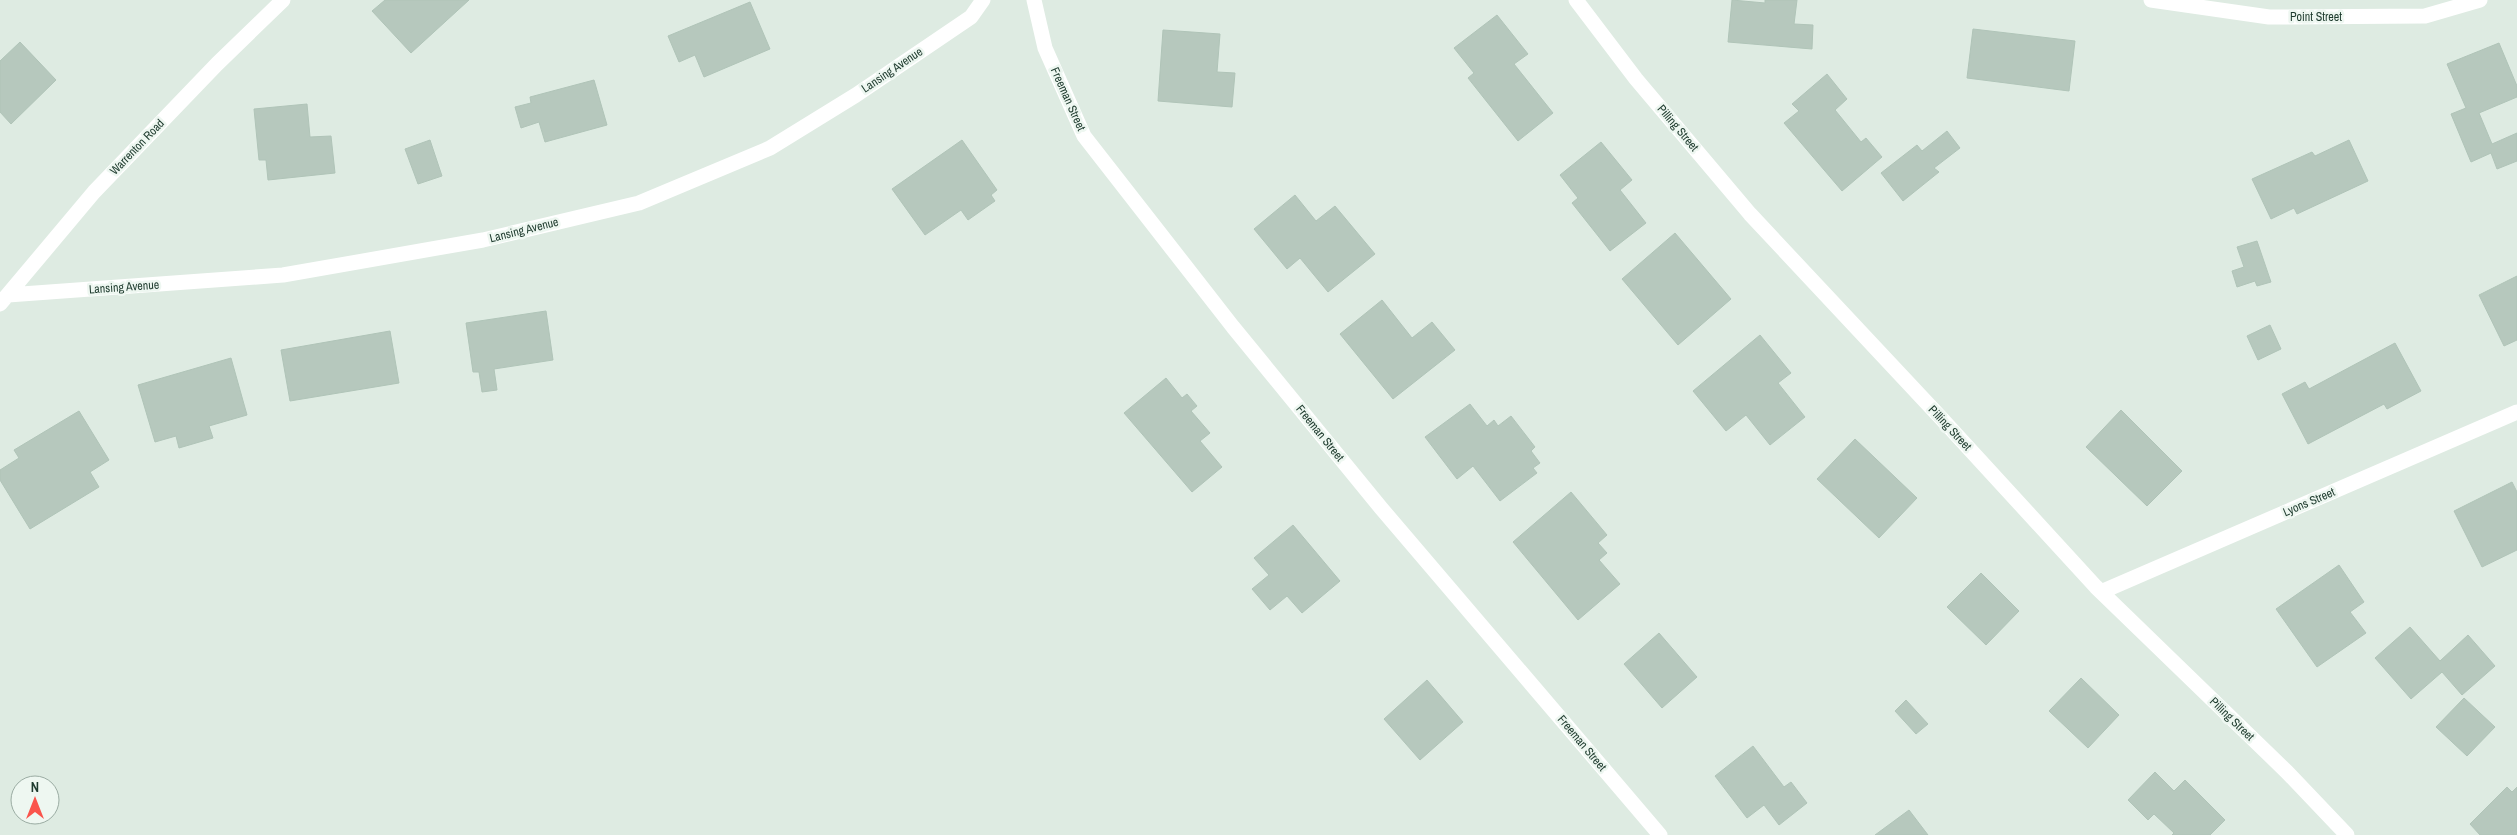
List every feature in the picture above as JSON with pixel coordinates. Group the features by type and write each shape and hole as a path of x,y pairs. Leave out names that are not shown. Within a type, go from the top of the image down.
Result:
{"street":[{"name":"Warrenton Road","path":"4,300 94,192 217,64 283,0"},
{"name":"Lansing Avenue","path":"4,300 283,275 483,240 639,203 770,148 856,95 971,17 983,0"},
{"name":"Freeman Street","path":"1034,0 1045,48 1084,136 1233,327 1381,508 1660,835"},
{"name":"Pilling Street","path":"1576,0 1636,79 1750,214 2101,592 2287,772 2347,835"},
{"name":"Point Street","path":"2151,0 2269,17 2425,16 2480,0"},
{"name":"Lyons Street","path":"2101,592 2517,412"}],"building":[{"path":"385,0 469,0 411,53 372,11"},
{"path":"1732,0 1765,3 1765,0 1797,0 1794,24 1813,25 1812,49 1728,42"},
{"path":"750,2 770,49 704,77 695,55 679,62 668,36"},
{"path":"1497,15 1528,54 1514,64 1553,113 1518,141 1468,78 1474,73 1454,48"},
{"path":"1973,29 2075,41 2069,91 1967,78"},
{"path":"1163,30 1220,34 1217,72 1235,73 1232,107 1158,101"},
{"path":"20,42 56,80 11,124 0,112 0,61"},
{"path":"2499,43 2517,86 2517,97 2479,113 2492,144 2517,133 2517,161 2497,169 2491,153 2471,162 2451,114 2466,108 2447,64"},
{"path":"1827,74 1847,99 1835,110 1861,142 1866,138 1882,157 1842,191 1784,123 1799,111 1792,104"},
{"path":"594,80 607,125 545,142 539,122 521,128 515,107 531,103 530,97"},
{"path":"307,104 310,137 331,136 335,173 268,180 266,160 259,160 254,109"},
{"path":"1947,131 1960,148 1934,168 1939,172 1903,201 1881,173 1917,145 1922,151"},
{"path":"430,140 442,176 418,184 405,149"},
{"path":"962,140 997,190 991,195 995,201 968,220 961,210 925,235 892,189"},
{"path":"2349,140 2368,181 2297,214 2294,208 2271,219 2252,179 2312,152 2315,156"},
{"path":"1601,142 1632,180 1620,190 1646,223 1610,251 1572,203 1578,198 1560,175"},
{"path":"1295,195 1316,221 1335,206 1375,254 1328,292 1300,258 1287,269 1254,229"},
{"path":"1675,233 1731,299 1678,345 1622,279"},
{"path":"2257,241 2271,282 2257,286 2255,281 2237,287 2232,271 2244,267 2237,247"},
{"path":"2517,276 2517,340 2504,346 2479,295"},
{"path":"1382,300 1412,338 1432,322 1455,350 1393,399 1340,334"},
{"path":"546,311 553,360 494,369 497,390 482,392 479,372 473,372 466,323"},
{"path":"2270,325 2281,349 2258,360 2247,336"},
{"path":"390,331 399,383 290,401 281,350"},
{"path":"1760,335 1791,373 1778,383 1805,417 1770,445 1746,415 1726,431 1693,391"},
{"path":"2395,343 2421,391 2387,409 2384,404 2308,444 2282,394 2305,382 2309,389"},
{"path":"231,358 247,415 209,426 213,438 179,448 176,436 155,442 138,385"},
{"path":"1166,378 1182,398 1187,394 1197,406 1191,411 1210,433 1200,441 1222,467 1192,492 1124,413"},
{"path":"1470,404 1487,426 1494,420 1498,426 1511,416 1535,447 1531,451 1540,463 1533,468 1537,473 1500,501 1473,466 1457,479 1425,437"},
{"path":"2121,410 2182,471 2147,506 2086,447"},
{"path":"79,411 109,460 90,472 99,487 30,529 0,480 0,470 19,458 14,450"},
{"path":"1855,439 1917,498 1879,538 1817,479"},
{"path":"2512,482 2517,492 2517,550 2482,567 2454,511"},
{"path":"1571,492 1607,535 1598,543 1607,553 1599,560 1620,584 1578,620 1513,542"},
{"path":"1293,525 1340,581 1302,613 1287,596 1270,610 1252,589 1269,575 1254,558"},
{"path":"2339,565 2364,602 2350,612 2366,633 2317,667 2276,609"},
{"path":"1981,573 2019,611 1986,645 1947,607"},
{"path":"2410,627 2440,661 2468,635 2495,666 2462,695 2442,672 2411,699 2375,658"},
{"path":"1659,633 1697,677 1662,708 1624,664"},
{"path":"2081,678 2119,715 2088,748 2049,711"},
{"path":"1427,680 1463,722 1420,760 1384,719"},
{"path":"2464,698 2495,727 2467,756 2436,727"},
{"path":"1906,700 1928,724 1916,734 1895,711"},
{"path":"1753,746 1784,787 1791,782 1807,803 1779,825 1764,805 1747,818 1715,776"},
{"path":"2155,772 2174,791 2185,780 2225,820 2210,835 2172,835 2174,833 2154,814 2148,820 2128,800"},
{"path":"2507,787 2512,792 2517,787 2517,835 2480,835 2470,824"},
{"path":"1909,810 1928,835 1875,835"}]}
